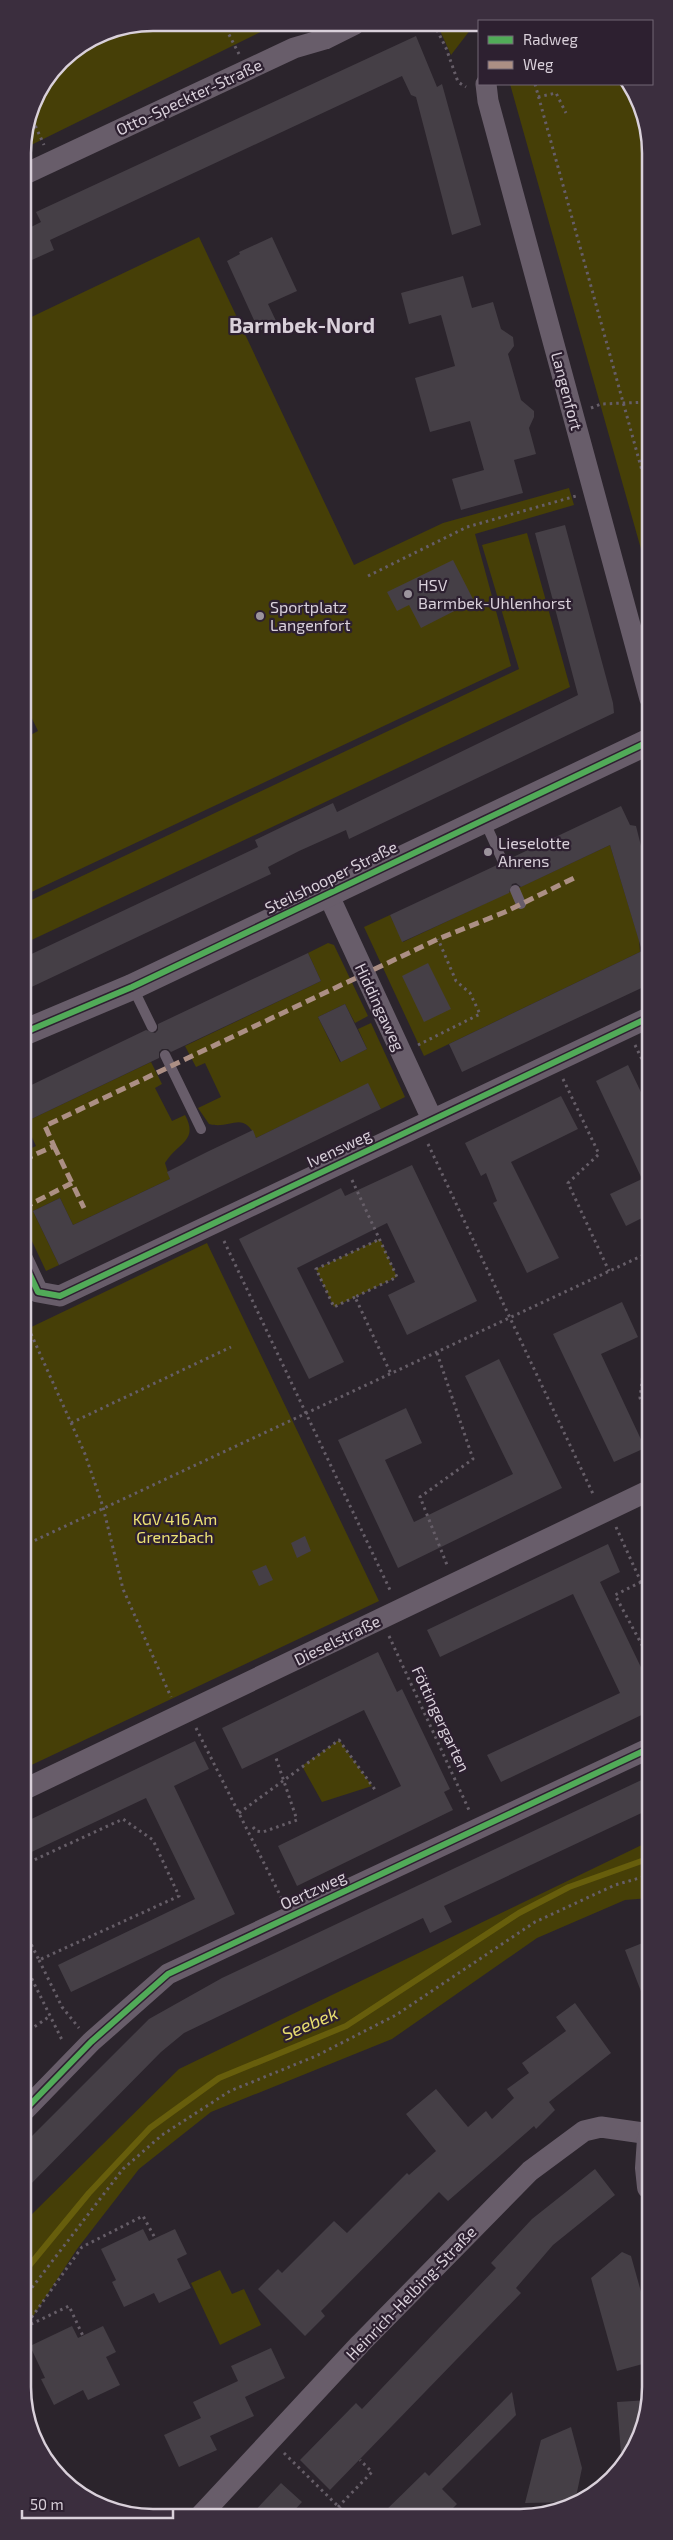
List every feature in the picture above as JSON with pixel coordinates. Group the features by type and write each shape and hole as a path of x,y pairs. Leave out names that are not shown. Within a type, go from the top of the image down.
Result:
{"street":[{"name":"Otto-Speckter-Straße","path":"32,171 294,48 325,39 341,31"},
{"name":"Langenfort","path":"487,92 642,669"},
{"name":"Steilshooper Straße","path":"32,1029 132,987 642,745"},
{"name":"Hiddingaweg","path":"328,894 402,1053 426,1123"},
{"name":"Ivensweg","path":"31,1278 38,1292 60,1296 642,1021"},
{"name":"Dieselstraße","path":"31,1786 641,1494"},
{"name":"Oertzweg","path":"31,2103 91,2042 168,1974 641,1752"},
{"name":"Heinrich-Helbing-Straße","path":"206,2509 270,2439 530,2171 584,2131 594,2127 641,2133"}],"lane":[{"path":"484,819 502,862"},
{"path":"515,890 522,904"},
{"path":"132,987 152,1028"},
{"path":"166,1055 201,1129"}],"path":[{"path":"438,31 446,48 458,82 487,92"},
{"path":"227,32 247,70"},
{"path":"535,85 642,467"},
{"path":"538,97 556,93 566,113"},
{"path":"35,124 52,161"},
{"path":"573,416 601,404 642,403"},
{"path":"368,576 467,527 593,491"},
{"path":"402,1053 480,1014 470,993 456,981 438,939"},
{"path":"626,1028 642,1059"},
{"path":"554,1062 599,1154 568,1183 609,1271"},
{"path":"426,1123 510,1318 641,1582 615,1595 641,1644"},
{"path":"343,1161 380,1239 398,1277 334,1307 316,1269 380,1239"},
{"path":"31,1542 642,1256"},
{"path":"355,1297 391,1374"},
{"path":"71,1423 231,1347"},
{"path":"437,1353 473,1458 420,1497 454,1584"},
{"path":"641,1386 641,1401"},
{"path":"239,1813 339,1740 376,1791"},
{"path":"253,1826 256,1831 263,1832 297,1820 275,1755"},
{"path":"31,1862 123,1819 153,1840 179,1896 39,1960"},
{"path":"31,2289 122,2169 162,2135 230,2091 316,2056 396,2015 535,1922 614,1885 641,1877"},
{"path":"31,1943 62,2007 91,2042"},
{"path":"31,1976 72,2060"},
{"path":"31,2029 50,2016"},
{"path":"31,2318 82,2247 143,2216 155,2238"},
{"path":"31,2325 69,2306 83,2336"},
{"path":"270,2439 338,2507 372,2472 360,2460"}],"green space":[{"path":"440,31 469,31 451,55"},
{"path":"145,32 261,32 32,145 35,122 48,92 67,67 92,48 122,35"},
{"path":"510,85 620,85 629,99 638,122 642,153 642,552"},
{"name":"Sportplatz Langenfort","path":"199,237 354,565 443,523 569,488 574,505 475,534 511,666 32,892 32,734 38,731 32,718 32,317"},
{"path":"527,533 570,687 32,940 32,900 519,669 482,545"},
{"path":"610,845 639,940 640,952 424,1056 364,927 390,915 403,942"},
{"path":"328,943 334,945 368,1016 355,1023 345,1004 318,1017 340,1062 367,1049 358,1029 371,1023 405,1097 381,1109 368,1084 256,1138 251,1129 241,1122 224,1125 209,1124 198,1108 221,1097 205,1063 196,1067 185,1046 321,981 308,953"},
{"path":"151,1062 162,1084 155,1088 172,1121 185,1115 190,1131 185,1141 165,1163 170,1179 73,1225 60,1198 33,1211 59,1265 46,1271 32,1240 32,1148 36,1146 32,1136 32,1119"},
{"path":"380,1239 397,1277 334,1307 316,1269"},
{"name":"KGV 416 Am Grenzbach","path":"207,1243 379,1601 31,1765 31,1327"},
{"path":"339,1740 372,1786 322,1802 302,1766"},
{"path":"641,1845 641,1899 625,1900 537,1938 392,2039 211,2112 139,2169 77,2249 31,2319 31,2215 179,2069"},
{"path":"220,2270 232,2294 244,2289 261,2325 220,2345 191,2283"}],"building":[{"path":"416,36 437,87 442,84 481,225 452,235 416,97 411,95 402,76 50,240 54,250 32,260 32,227 41,222 36,212"},
{"path":"272,237 297,291 268,304 277,323 259,331 227,261 240,254 239,252"},
{"path":"463,276 472,308 493,302 501,329 513,337 514,346 508,354 521,400 534,411 534,417 529,428 536,454 514,460 523,493 461,510 452,479 484,470 470,421 430,432 415,378 455,366 441,315 409,324 401,293"},
{"path":"565,525 613,703 614,713 349,839 346,830 299,851 268,867 271,874 32,987 32,954 258,847 255,840 286,825 333,803 337,812 578,695 535,533"},
{"name":"HSV Barmbek-Uhlenhorst","path":"453,560 474,601 421,628 409,605 397,611 387,592"},
{"path":"621,806 630,825 636,826 642,849 642,950 610,845 521,887 516,883 512,884 509,893 402,942 390,915 497,865 502,869 506,868 509,859"},
{"path":"642,951 642,988 462,1072 449,1044"},
{"path":"308,953 321,981 171,1052 168,1049 162,1049 159,1052 159,1058 32,1119 32,1085 146,1030 155,1033 158,1030 158,1024"},
{"path":"428,963 451,1009 424,1022 402,976"},
{"path":"345,1004 367,1049 341,1062 318,1017"},
{"path":"628,1065 642,1093 642,1178 596,1081"},
{"path":"368,1083 381,1109 59,1265 33,1211 60,1198 73,1225 170,1179 167,1172 209,1151 253,1130 256,1138"},
{"path":"561,1096 578,1129 511,1162 559,1258 527,1273 493,1203 497,1201 486,1173 481,1176 465,1143"},
{"path":"412,1165 477,1301 407,1335 388,1295 415,1282 387,1223 297,1268 344,1362 309,1379 239,1239 341,1188 345,1196"},
{"path":"642,1179 642,1218 626,1226 610,1194"},
{"path":"622,1302 638,1337 601,1354 641,1440 641,1450 614,1462 553,1334"},
{"path":"499,1359 562,1488 398,1568 338,1440 406,1408 422,1443 385,1460 414,1522 513,1474 465,1376"},
{"path":"305,1536 311,1551 297,1558 291,1543"},
{"path":"608,1544 620,1572 600,1582 641,1668 641,1715 501,1782 487,1755 620,1693 573,1594 440,1657 427,1630"},
{"path":"266,1565 273,1580 259,1586 252,1571"},
{"path":"378,1652 397,1692 402,1689 450,1789 444,1792 453,1810 297,1886 278,1846 401,1786 364,1710 242,1769 222,1728"},
{"path":"195,1741 209,1769 174,1786 235,1914 71,1992 58,1965 195,1899 146,1798 31,1852 31,1819"},
{"path":"641,1780 641,1813 444,1906 452,1922 430,1933 423,1918 184,2033 161,2052 31,2184 31,2137 149,2019 222,1978"},
{"path":"641,1944 641,1992 625,1950"},
{"path":"575,2003 611,2053 549,2102 555,2110 536,2129 534,2126 448,2201 439,2192 321,2311 325,2316 305,2336 258,2289 278,2269 282,2273 334,2221 347,2233 407,2173 409,2175 436,2151 406,2114 436,2089 468,2127 486,2111 492,2119 514,2098 507,2089 529,2073 522,2063 566,2031 556,2017"},
{"path":"595,2169 615,2195 553,2245 516,2288 521,2293 330,2490 300,2460 356,2403 362,2409 496,2268 491,2263 532,2219"},
{"path":"143,2229 149,2241 175,2229 187,2254 177,2259 191,2288 159,2303 154,2293 124,2307 112,2282 116,2280 101,2249"},
{"path":"622,2252 631,2256 641,2292 641,2364 617,2371 591,2278"},
{"path":"72,2326 78,2338 103,2326 116,2352 106,2357 120,2385 88,2400 83,2390 54,2405 41,2379 45,2378 31,2346"},
{"path":"271,2348 285,2378 245,2397 254,2416 210,2436 217,2450 179,2467 164,2435 201,2418 193,2402 238,2381 231,2366"},
{"path":"512,2392 516,2415 442,2489 457,2504 452,2509 387,2509 425,2472 429,2476"},
{"path":"640,2401 635,2426 621,2454 617,2402"},
{"path":"571,2427 582,2468 577,2495 558,2502 525,2503 541,2440"},
{"path":"281,2483 302,2502 296,2509 257,2509"}],"waterway":[{"name":"Seebek","path":"31,2263 89,2193 150,2128 219,2078 346,2026 519,1913 569,1887 641,1861"}],"marked path":[{"path":"32,1156 54,1146 45,1126 438,939 505,912 576,877"},
{"path":"54,1146 72,1183"},
{"path":"32,1204 72,1183 84,1208"}],"cycle path":[{"path":"32,1029 132,987 642,745"},
{"path":"31,1278 38,1292 60,1296 642,1021"},
{"path":"31,2104 91,2042 168,1974 641,1752"}],"place":[{"name":"HSV Barmbek-Uhlenhorst","path":"408,594"},
{"name":"Sportplatz Langenfort","path":"260,616"},
{"name":"Lieselotte Ahrens","path":"488,852"}],"district":[{"name":"Barmbek-Nord","path":"302,326"}]}
